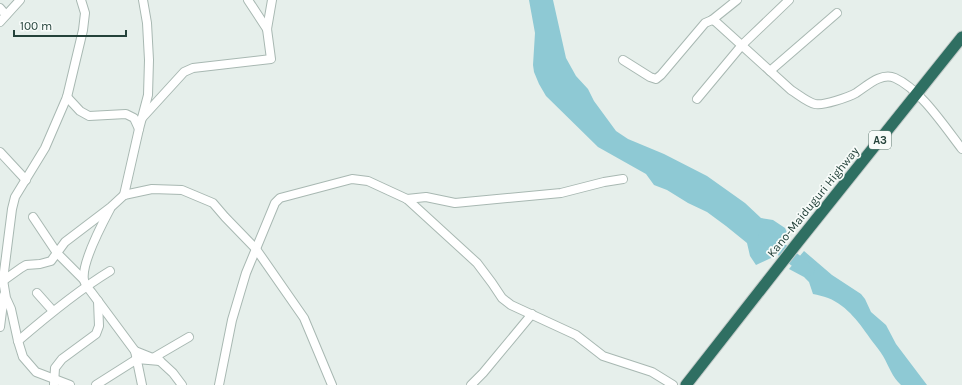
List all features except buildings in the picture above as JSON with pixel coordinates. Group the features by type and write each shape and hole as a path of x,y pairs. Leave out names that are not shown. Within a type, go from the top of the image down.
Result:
{"highway":[{"name":"Kano-Maiduguri Highway","path":"686,385 962,37"}],"street":[{"path":"0,22 20,0"},
{"path":"0,327 4,302 2,283 12,209 15,197 45,148 67,97 83,30 85,13 81,0"},
{"path":"124,195 148,95 149,60 147,23 143,0"},
{"path":"248,0 267,29"},
{"path":"142,118 184,72 193,68 271,59 267,29 272,0"},
{"path":"623,60 650,77 656,79 705,23 712,20 737,0"},
{"path":"696,99 742,45 789,0"},
{"path":"0,8 6,15"},
{"path":"770,71 837,13"},
{"path":"712,20 791,90 816,105 855,94 882,77 894,77 917,93 962,149"},
{"path":"67,97 80,111 89,116 126,114 134,118 139,129"},
{"path":"0,152 26,180"},
{"path":"219,385 232,320 246,273 275,203 280,198 352,179 368,181 407,199 477,263 502,298 511,305 576,335 603,356 652,372 673,385"},
{"path":"407,199 426,197 454,203 561,193 604,182 623,179"},
{"path":"2,283 26,265 40,264 51,260 65,242 111,207 124,195 152,189 182,190 213,203 256,249 304,318 332,385"},
{"path":"85,282 86,261 111,207"},
{"path":"33,217 57,253 85,282 136,355 142,385"},
{"path":"18,341 85,282 110,271"},
{"path":"2,283 23,357 36,372 54,382 70,385"},
{"path":"37,293 53,311"},
{"path":"54,382 55,368 62,358 96,334 99,326 98,301"},
{"path":"471,385 483,373 532,314"},
{"path":"156,359 188,337"},
{"path":"96,385 136,355 156,359 173,373 182,385"}],"water":[{"path":"529,0 553,0 566,58 576,76 588,89 594,101 616,131 628,139 664,154 707,176 745,203 761,218 773,220 785,228 789,237 771,258 756,265 750,256 747,243 726,226 707,212 688,203 667,190 654,185 646,174 598,147 546,96 534,72 535,33"},
{"path":"804,251 832,275 861,294 871,312 886,325 896,344 927,385 901,385 893,375 881,352 853,316 835,301 813,294 809,282 804,277 789,269"}],"waterway":[{"path":"765,237 808,270"}]}
